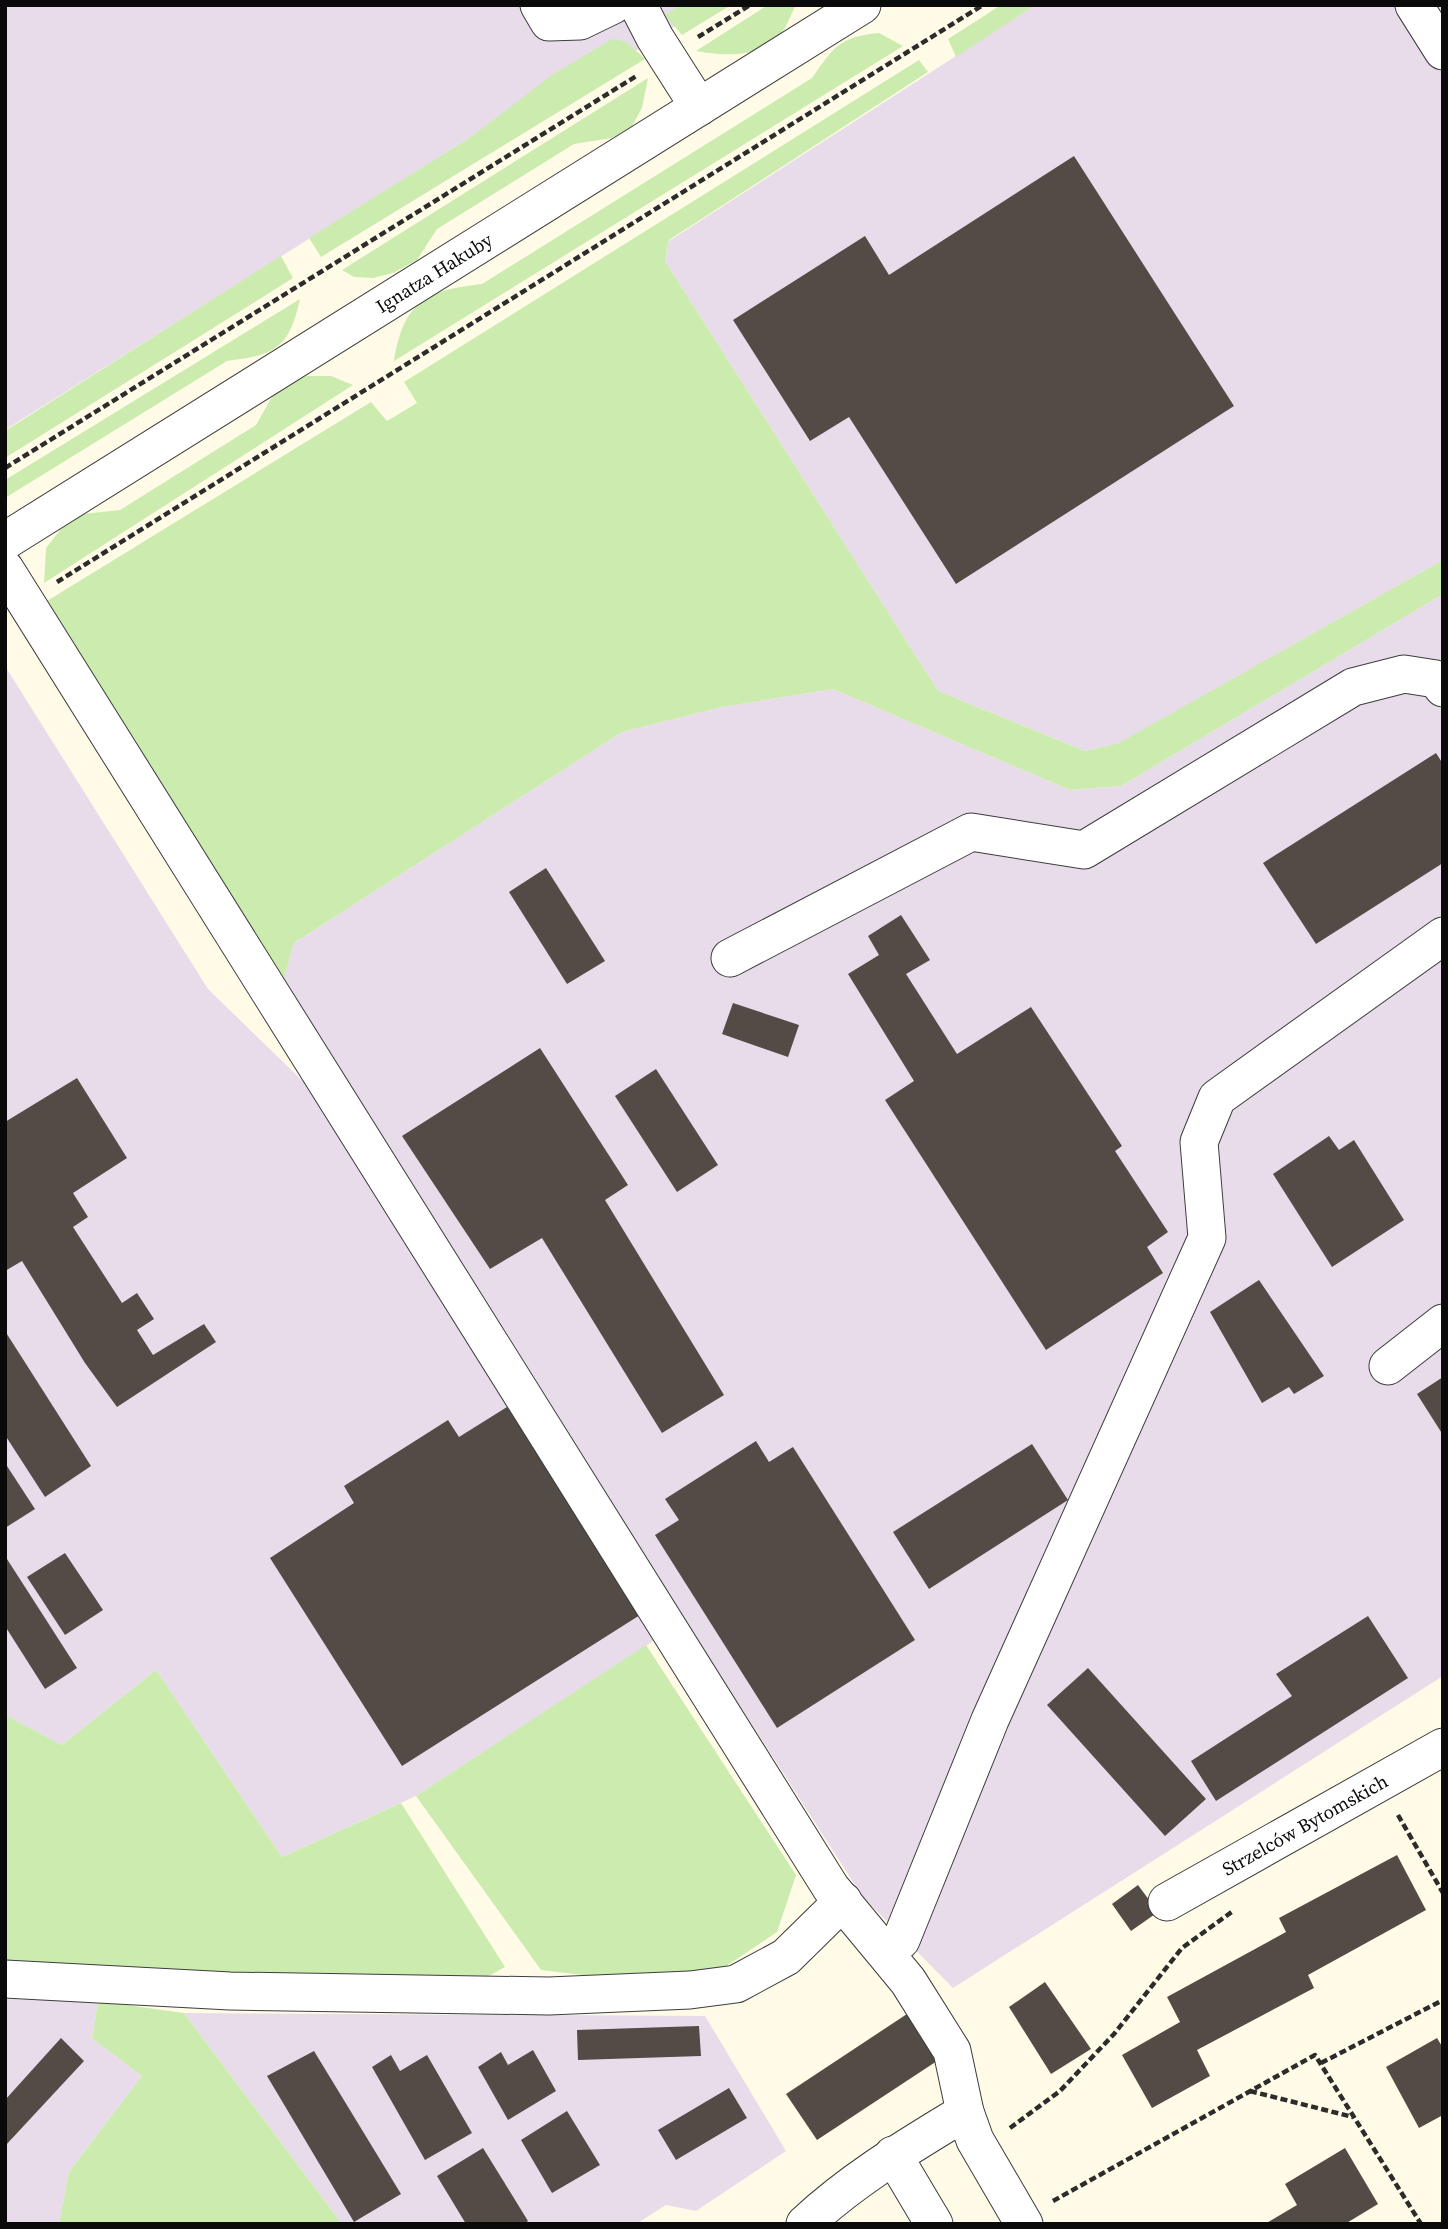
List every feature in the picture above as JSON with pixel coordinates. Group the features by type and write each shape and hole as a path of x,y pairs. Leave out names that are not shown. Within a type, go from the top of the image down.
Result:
{"street":[{"path":"539,5 549,22 559,22 580,21 613,5"},
{"path":"638,5 699,107"},
{"name":"Ignatza Hakuby","path":"5,541 862,5"},
{"path":"1414,5 1443,51"},
{"path":"5,569 824,1877 886,1953 952,2051 965,2112 975,2140 1035,2214"},
{"path":"730,958 971,832 1084,850 1353,687 1404,674 1436,680 1443,688"},
{"path":"886,1953 901,1940 990,1720 1207,1238 1199,1142 1217,1098 1443,936"},
{"path":"1388,1366 1443,1323"},
{"name":"Strzelców Bytomskich","path":"1167,1902 1443,1747"},
{"path":"5,1979 244,1991 549,1996 690,1990 736,1984 786,1956 843,1901"},
{"path":"805,2224 827,2204 893,2155 965,2112"},
{"path":"893,2155 934,2224"}],"path":[{"path":"5,468 750,5"},
{"path":"24,602 983,5"},
{"path":"1387,1822 1398,1815 1443,1893"},
{"path":"1007,2130 1060,2091 1114,2034 1182,1948 1238,1907"},
{"path":"1321,2063 1443,2000"},
{"path":"1035,2214 1315,2055 1421,2224"},
{"path":"1249,2091 1354,2117"}],"shaded area":[{"path":"5,5 709,5 479,149 471,137 5,430"},
{"path":"1035,5 1443,5 1443,560 1120,743 1085,751 938,691 665,261 669,241"},
{"path":"1443,594 1443,1676 953,1988 862,1896 281,989 294,943 622,732 722,707 833,689 1070,790 1121,786"},
{"path":"5,666 208,989 317,1095 661,1636 416,1796 282,1857 156,1670 62,1745 5,1715"},
{"path":"5,1999 98,2001 92,2038 142,2076 69,2172 59,2224 5,2224"},
{"path":"184,2013 705,2016 786,2151 696,2211 666,2205 636,2224 342,2224"}],"green space":[{"path":"681,5 731,5 682,35 665,15"},
{"path":"768,5 796,5 780,35 762,48 740,54 696,51"},
{"path":"1001,5 1035,5 956,57 948,39"},
{"path":"879,33 903,46 394,361 404,325 420,303 446,290 482,284 812,78 839,45 855,37"},
{"path":"612,39 627,42 645,59 321,257 309,238 471,137 552,75"},
{"path":"919,60 928,72 669,240 665,261 938,691 1085,751 1119,743 1443,560 1443,594 1121,786 1070,790 833,689 722,707 622,732 294,943 281,989 57,623 47,601 371,402 387,421 417,403 404,382"},
{"path":"648,78 642,108 632,126 612,138 574,144 437,229 417,260 393,273 373,278 354,277 342,270"},
{"path":"281,256 293,278 5,458 5,431"},
{"path":"300,299 291,329 278,346 258,356 227,361 5,498 5,480"},
{"path":"306,376 331,376 353,385 44,583 46,548 61,529 83,514 120,510 256,425 273,395"},
{"path":"646,1645 796,1875 777,1932 722,1969 616,1979 541,1970 416,1796"},
{"path":"156,1670 282,1857 401,1803 505,1967 467,1988 5,1964 5,1715 62,1745"},
{"path":"98,2001 184,2013 342,2224 59,2224 69,2172 142,2076 92,2038"}],"building":[{"path":"1074,156 1234,406 956,584 849,417 810,441 733,320 865,236 889,275"},
{"path":"1436,753 1443,764 1443,863 1316,944 1263,863"},
{"path":"546,868 605,961 567,984 509,892"},
{"path":"901,915 930,960 906,974 957,1054 1031,1007 1122,1146 1115,1151 1168,1232 1147,1247 1163,1273 1046,1350 885,1100 914,1081 848,974 879,955 868,936"},
{"path":"733,1003 799,1025 788,1057 722,1034"},
{"path":"540,1048 628,1185 605,1200 724,1395 662,1433 542,1238 490,1269 402,1136"},
{"path":"656,1069 718,1165 677,1192 615,1096"},
{"path":"77,1078 127,1158 73,1193 88,1217 73,1227 122,1303 137,1293 154,1319 137,1330 153,1355 204,1324 216,1342 117,1407 85,1363 22,1261 5,1271 5,1122"},
{"path":"1329,1136 1339,1150 1354,1140 1404,1220 1332,1267 1273,1174"},
{"path":"1259,1280 1324,1376 1294,1394 1289,1387 1262,1403 1210,1312"},
{"path":"5,1331 91,1466 45,1497 5,1435"},
{"path":"1443,1377 1443,1435 1417,1394"},
{"path":"507,1407 640,1615 402,1766 270,1558 354,1503 344,1486 448,1420 459,1437"},
{"path":"756,1441 769,1462 793,1447 915,1640 777,1728 655,1535 679,1520 665,1499"},
{"path":"1032,1444 1068,1500 929,1589 893,1532"},
{"path":"5,1463 35,1509 5,1528"},
{"path":"65,1553 103,1610 65,1635 27,1577"},
{"path":"7,1559 77,1668 45,1689 5,1626"},
{"path":"1368,1616 1408,1678 1216,1801 1191,1761 1292,1696 1276,1674"},
{"path":"1088,1668 1206,1799 1165,1836 1047,1705"},
{"path":"1397,1855 1426,1910 1308,1975 1314,1988 1197,2050 1210,2076 1152,2108 1122,2055 1180,2022 1167,1997 1286,1932 1279,1918"},
{"path":"1138,1885 1158,1912 1131,1931 1112,1904"},
{"path":"1045,1982 1091,2049 1051,2074 1009,2007"},
{"path":"910,2012 940,2059 817,2140 786,2094"},
{"path":"699,2026 701,2056 578,2060 577,2030"},
{"path":"61,2038 84,2061 5,2146 5,2100"},
{"path":"1437,2038 1443,2048 1443,2115 1419,2128 1386,2067"},
{"path":"533,2050 556,2091 508,2120 478,2067 501,2052 508,2065"},
{"path":"314,2051 401,2194 354,2222 267,2076"},
{"path":"391,2055 400,2071 427,2055 472,2133 425,2160 372,2067"},
{"path":"729,2088 747,2118 676,2160 658,2130"},
{"path":"567,2111 600,2165 552,2193 521,2140"},
{"path":"483,2148 528,2221 524,2224 466,2224 437,2176"},
{"path":"1345,2148 1378,2204 1345,2224 1265,2224 1297,2205 1285,2184"}]}
